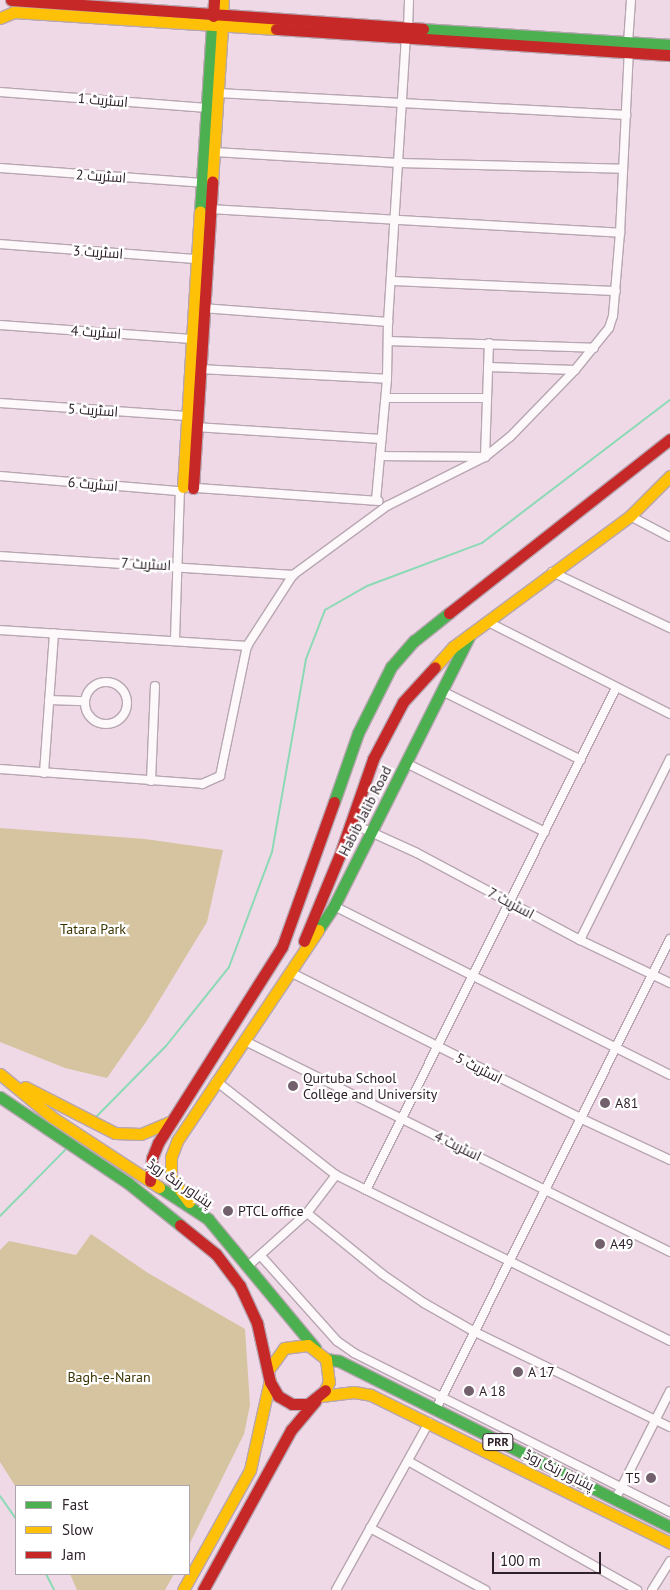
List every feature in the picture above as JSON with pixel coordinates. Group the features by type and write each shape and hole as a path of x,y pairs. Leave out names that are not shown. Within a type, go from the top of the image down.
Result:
{"main road":[{"path":"11,0 217,21"},
{"path":"186,489 191,339 209,209 218,92 217,21 214,0"},
{"path":"186,489 195,427 199,369 202,308 197,259 207,108 217,21 223,0"},
{"path":"0,18 14,12 217,21 628,47 670,54"},
{"path":"628,47 670,45"},
{"path":"318,1398 300,1405 284,1401 273,1390 261,1333 248,1303 195,1223 157,1196 150,1181 152,1158 172,1121 229,1035 286,936 358,733 391,667 414,641 670,439"},
{"path":"290,972 351,824 373,759 403,702 443,656 552,572 630,516 670,476"},
{"name":"Habib Jalib Road","path":"196,1210 172,1182 171,1157 186,1126 245,1041 334,906 470,634"},
{"path":"286,936 304,940"},
{"path":"1,1075 109,1131 128,1135 154,1130 172,1121"},
{"name":"پشاور رنگ روڈ","path":"1,1075 52,1116 196,1210 214,1225 249,1265 315,1348"},
{"path":"1,1100 106,1168 216,1254"},
{"path":"183,1590 250,1470 269,1374 284,1348 300,1344 315,1348 326,1359 329,1382 291,1430 203,1590"},
{"name":"پشاور رنگ روڈ","path":"326,1359 339,1361 670,1527"},
{"name":"پشاور رنگ روڈ","path":"318,1398 354,1392 371,1394 670,1543"}],"street":[{"path":"387,506 376,500 388,379 388,322 409,0"},
{"path":"0,769 202,784 220,776 247,646 293,575 387,506 485,457 510,437 594,348 609,328 616,291 631,0"},
{"name":"اسٹریٹ 1","path":"0,92 207,108"},
{"path":"218,92 403,104 626,115"},
{"path":"214,152 399,163 623,169"},
{"name":"اسٹریٹ 2","path":"0,168 202,183"},
{"path":"209,209 620,233"},
{"name":"اسٹریٹ 3","path":"0,244 197,259"},
{"path":"392,281 616,291"},
{"path":"202,308 388,322"},
{"name":"اسٹریٹ 4","path":"0,325 191,339"},
{"path":"388,341 594,348"},
{"path":"485,457 489,343"},
{"path":"488,366 575,370"},
{"path":"199,369 388,379"},
{"path":"386,398 487,398"},
{"name":"اسٹریٹ 5","path":"0,403 187,416"},
{"path":"195,427 382,439"},
{"path":"380,456 485,457"},
{"name":"اسٹریٹ 6","path":"0,476 376,500"},
{"path":"175,639 177,565 186,489"},
{"path":"630,516 670,537"},
{"name":"اسٹریٹ 7","path":"0,556 177,565 293,575"},
{"path":"552,572 670,628"},
{"path":"488,622 670,714"},
{"path":"0,630 175,639 247,646"},
{"path":"44,773 54,633"},
{"path":"103,682 117,684 127,702 119,720 106,724 93,719 85,701 91,688 103,682"},
{"path":"151,781 155,686"},
{"path":"366,1190 616,688"},
{"path":"442,691 581,760"},
{"path":"49,700 85,701"},
{"path":"580,940 670,760"},
{"path":"406,763 545,832"},
{"name":"اسٹریٹ 7","path":"351,824 372,832 580,940 670,983"},
{"path":"334,906 670,1075"},
{"path":"436,1409 582,1119 614,1048 670,939"},
{"name":"اسٹریٹ 5","path":"290,972 582,1119 670,1160"},
{"name":"اسٹریٹ 4","path":"245,1041 670,1252"},
{"path":"216,1082 336,1176 670,1341"},
{"path":"249,1265 307,1213 336,1176"},
{"path":"307,1213 382,1274 474,1332 670,1426"},
{"path":"261,1256 337,1340 354,1353 620,1490 670,1512"},
{"path":"613,1500 620,1490 670,1391"},
{"path":"336,1590 429,1422"},
{"path":"408,1461 637,1590"},
{"path":"370,1528 484,1590"},
{"path":"652,1590 670,1561"}],"green space":[{"name":"Tatara Park","path":"0,828 145,839 223,850 207,922 146,1022 107,1078 65,1068 0,1042"},
{"name":"Bagh-e-Naran","path":"91,1234 148,1273 245,1329 250,1405 244,1434 190,1543 190,1485 15,1485 0,1462 0,1250 9,1241 76,1255"},
{"path":"70,1575 173,1575 165,1590 77,1590"}],"waterway":[{"path":"96,1117 166,1046 229,967 272,852 306,659 325,610 367,586 482,543 670,400"},
{"path":"0,1216 67,1148"},
{"path":"0,1496 15,1518"},
{"path":"46,1575 54,1590"}],"traffic: fast":[{"path":"200,212 212,25"},
{"path":"423,29 670,45"},
{"path":"334,802 358,733 391,667 414,641 449,613"},
{"path":"318,930 334,906 470,634"},
{"path":"0,1097 128,1183 180,1225"},
{"path":"159,1187 208,1219 315,1348"},
{"path":"326,1359 339,1361 670,1527"}],"traffic: slow":[{"path":"222,17 223,0"},
{"path":"0,18 14,12 276,29"},
{"path":"212,182 222,26"},
{"path":"183,487 200,212"},
{"path":"435,667 453,647 630,516 670,476"},
{"path":"189,1202 171,1177 171,1157 177,1141 318,930"},
{"path":"0,1074 52,1117 159,1187"},
{"path":"25,1087 115,1133 141,1134 172,1121"},
{"path":"269,1369 284,1348 308,1345 326,1359 329,1382 325,1390"},
{"path":"183,1590 250,1470 270,1380"},
{"path":"321,1396 354,1392 371,1395 670,1543"}],"traffic: jam":[{"path":"11,0 423,29"},
{"path":"213,16 214,0"},
{"path":"276,29 670,55"},
{"path":"193,488 212,182"},
{"path":"449,613 670,439"},
{"path":"304,941 340,854 373,759 403,702 435,667"},
{"path":"150,1181 152,1158 158,1143 282,947 334,802"},
{"path":"180,1225 216,1254 240,1286 257,1323 270,1382 278,1396 292,1404 308,1404 325,1390"},
{"path":"203,1590 291,1430 315,1401"}],"place":[{"name":"Qurtuba School College and University","path":"293,1086"},
{"name":"A81","path":"605,1103"},
{"name":"PTCL office","path":"228,1211"},
{"name":"A49","path":"600,1244"},
{"name":"A 17","path":"518,1372"},
{"name":"A 18","path":"469,1391"},
{"name":"T5","path":"651,1478"}]}
